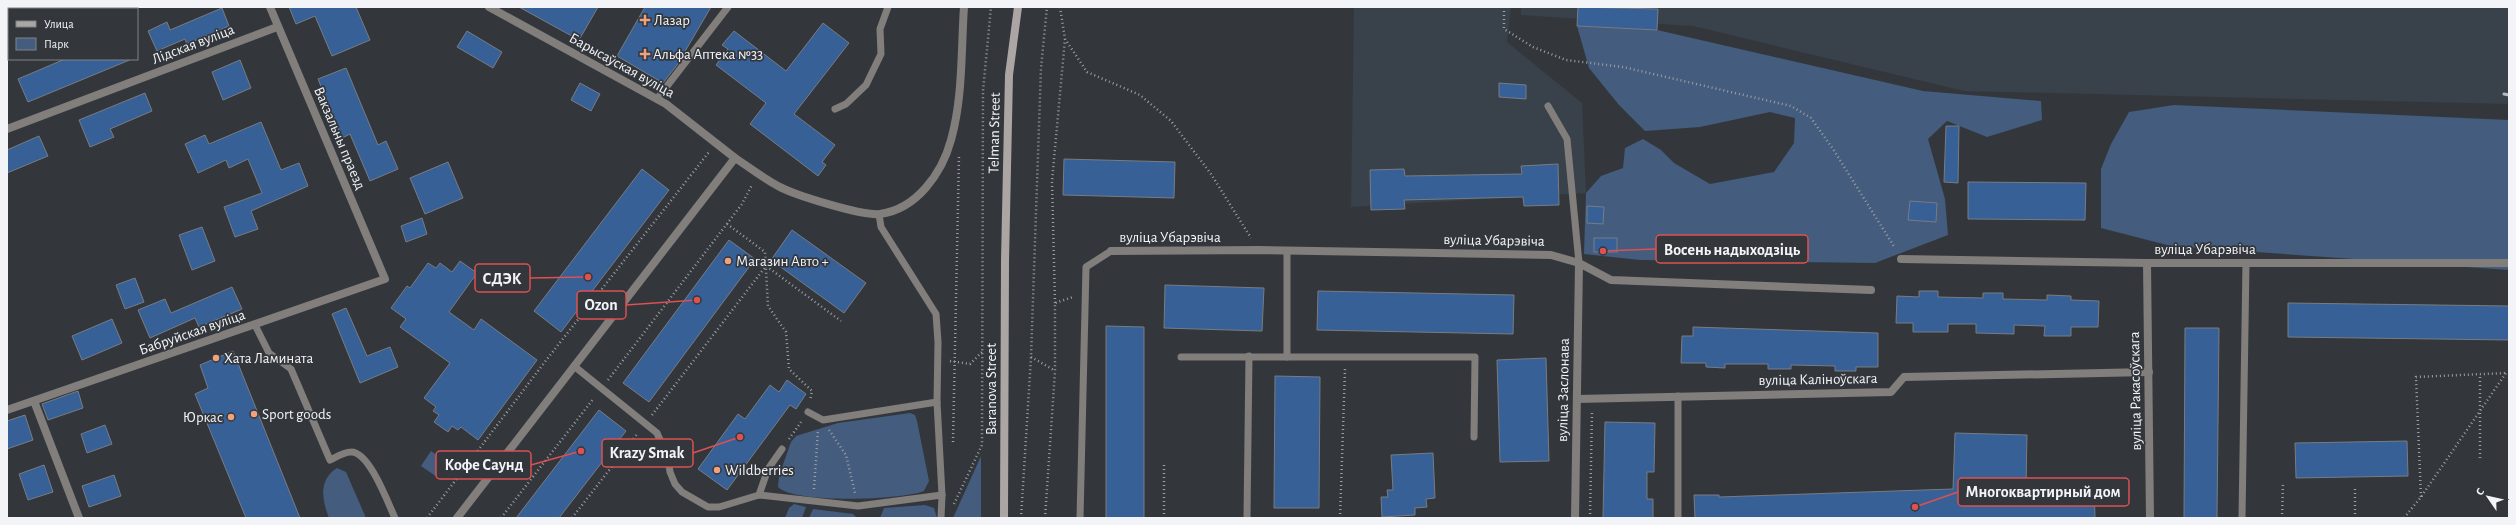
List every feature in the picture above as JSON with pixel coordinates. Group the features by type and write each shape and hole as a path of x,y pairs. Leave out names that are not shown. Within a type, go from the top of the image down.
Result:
{"main road":[{"name":"Telman Street","path":"1005,260 1010,75 1018,7"},
{"name":"Baranova Street","path":"1004,516 1005,260"}],"street":[{"name":"Вакзальны праезд","path":"270,7 277,27 385,279"},
{"name":"Барысаўская вуліца","path":"489,7 657,99 735,158 778,186 843,208 879,214"},
{"path":"879,214 902,207 922,192 942,166 957,113 964,7"},
{"name":"Лідская вуліца","path":"7,129 277,27"},
{"path":"457,518 735,158"},
{"name":"вуліца Убарэвіча","path":"1111,251 1259,250 1551,255 1579,263 1611,280 1871,290"},
{"name":"вуліца Убарэвіча","path":"1901,259 2147,263 2509,263"},
{"name":"вуліца Заслонава","path":"1575,518 1579,263"},
{"name":"вуліца Ракасоўскага","path":"2147,263 2150,518"},
{"name":"Бабруйская вуліца","path":"7,410 255,326 385,279"},
{"name":"вуліца Каліноўскага","path":"1577,399 1891,392 1904,377 2149,372"},
{"path":"34,401 78,518"}],"lane":[{"path":"657,99 728,7"},
{"path":"835,109 846,104 866,86 881,54 880,29 888,7"},
{"path":"1548,106 1567,139 1579,263"},
{"path":"879,214 882,227 936,314 938,342 936,402 942,495 941,518"},
{"path":"1080,518 1086,267 1111,251"},
{"path":"1287,251 1287,356"},
{"path":"2242,518 2246,263"},
{"path":"255,326 269,353 291,369 330,460 351,452 360,455 368,462 395,518"},
{"path":"1247,517 1249,356"},
{"path":"1181,357 1476,357 1474,437"},
{"path":"574,366 657,433 668,458 670,472 675,484 682,492 708,507 719,508 759,495 858,506 942,495"},
{"path":"1678,396 1678,518"},
{"path":"808,412 823,420 936,402"},
{"path":"759,495 768,469 782,449"}],"path":[{"path":"951,500 952,506 982,445 983,350 981,259 983,91 991,7"},
{"path":"1021,518 1031,357 1032,262 1041,68 1047,7"},
{"path":"1045,518 1055,371 1052,181 1065,39 1060,7"},
{"path":"1504,7 1504,30 1533,47 1566,60 1623,67 1791,106 1811,118 1833,149 1901,259"},
{"path":"1065,39 1087,72 1140,95 1171,121 1211,174 1259,250"},
{"path":"427,518 544,363 716,143"},
{"path":"948,148 960,157 953,448"},
{"path":"501,518 742,204 758,173"},
{"path":"727,224 765,252 768,306 786,332 789,369 812,391 808,412 782,449"},
{"path":"766,266 841,321"},
{"path":"572,518 766,266"},
{"path":"1055,303 1085,293"},
{"path":"956,362 970,364 983,350"},
{"path":"1031,357 1055,371"},
{"path":"1340,518 1345,357"},
{"path":"2421,497 2416,377 2507,373"},
{"path":"2404,518 2421,497 2507,373"},
{"path":"2480,374 2480,458"},
{"path":"1590,518 1592,399"},
{"path":"812,502 816,471 816,434 823,420"},
{"path":"823,420 846,455 858,506"},
{"path":"1164,463 1164,518"},
{"path":"2282,518 2284,483"},
{"path":"2355,487 2355,518"}],"shaded area":[{"path":"1354,7 1511,7 1507,42 1582,103 1586,193 1351,207"},
{"path":"1521,7 2509,7 2509,104 1964,91 1693,26 1521,15"}],"green space":[{"path":"1577,26 1657,30 1923,91 2041,101 2042,120 1987,137 1947,121 1928,139 1945,199 1948,235 1875,263 1640,260 1584,254 1586,193 1601,176 1623,168 1625,148 1643,139 1661,150 1674,163 1710,184 1774,172 1794,143 1795,118 1770,112 1700,127 1645,131 1619,105 1589,68"},
{"path":"2174,105 2509,120 2509,270 2171,246 2101,228 2101,169 2111,144 2129,112"},
{"path":"910,413 915,415 917,421 929,481 924,491 894,497 849,499 804,496 788,492 778,487 779,476 791,442 796,436 838,423"},
{"path":"431,451 447,462 437,477 421,466"},
{"path":"981,456 981,518 953,518"},
{"path":"337,468 346,472 366,518 329,518 323,497 324,484 331,473"},
{"path":"794,504 806,507 802,518 785,518 789,508"},
{"path":"925,505 934,508 937,518 880,518 884,508"},
{"path":"813,509 853,514 857,518 809,518"}],"building":[{"path":"289,7 356,7 370,40 332,56 315,16 296,24"},
{"path":"519,7 598,7 579,40"},
{"path":"645,7 711,7 677,65 663,83 617,56"},
{"path":"1578,7 1658,9 1657,30 1577,26"},
{"path":"222,8 229,26 187,44 185,39 157,51 148,31 167,22 170,30"},
{"path":"823,23 849,43 794,114 835,145 822,162 826,165 818,176 750,124 766,103 716,65 728,49 722,45 734,31 786,71"},
{"path":"467,31 502,52 493,68 457,47"},
{"path":"63,60 130,60 28,102 18,79"},
{"path":"240,60 251,88 223,100 212,72"},
{"path":"346,68 378,145 386,141 398,169 370,181 350,134 342,138 318,79"},
{"path":"580,83 600,94 591,111 571,100"},
{"path":"1499,83 1526,85 1526,99 1499,97"},
{"path":"145,93 152,111 110,129 114,137 90,147 79,120"},
{"path":"261,122 281,170 299,163 308,186 251,211 258,229 235,237 224,207 262,193 248,159 229,168 226,160 198,173 185,144 205,135 209,144"},
{"path":"1946,126 1959,126 1958,183 1944,182"},
{"path":"39,136 48,156 7,173 7,150"},
{"path":"1064,159 1175,162 1174,198 1063,195"},
{"path":"448,162 463,198 425,214 410,178"},
{"path":"1558,164 1559,205 1524,206 1523,197 1404,200 1405,209 1371,210 1370,170 1404,169 1405,176 1522,174 1521,166"},
{"path":"642,169 669,190 561,332 534,311"},
{"path":"1968,182 2086,183 2085,220 1968,219"},
{"path":"1910,201 1937,203 1936,222 1908,220"},
{"path":"1587,206 1604,207 1603,224 1587,223"},
{"path":"422,218 427,234 406,242 401,226"},
{"path":"202,227 215,261 192,270 179,235"},
{"path":"792,230 866,283 844,313 771,260"},
{"path":"1594,238 1617,238 1617,252 1594,252"},
{"path":"729,240 755,259 649,402 623,383"},
{"path":"460,261 477,273 449,312 474,330 481,319 537,360 478,440 461,427 458,430 452,426 448,432 434,422 439,415 433,411 436,407 424,398 450,363 400,327 406,319 391,308 407,286 410,288 428,263 436,268 440,263 452,272"},
{"path":"135,278 144,302 125,309 116,285"},
{"path":"1165,285 1264,288 1262,331 1164,328"},
{"path":"232,287 242,309 199,327 195,318 150,338 138,310 165,299 171,313"},
{"path":"1318,291 1514,295 1513,334 1317,330"},
{"path":"1919,291 1938,291 1938,297 1983,298 1983,293 2003,293 2003,299 2047,300 2047,295 2071,296 2071,300 2099,301 2098,327 2071,327 2071,336 2044,336 2045,326 2014,325 2014,334 1976,333 1976,324 1948,324 1948,332 1913,332 1913,323 1896,323 1897,296 1919,297"},
{"path":"2288,303 2509,306 2509,340 2288,337"},
{"path":"346,308 367,356 390,347 398,367 360,383 332,314"},
{"path":"112,319 122,343 82,360 72,336"},
{"path":"1106,326 1144,327 1144,518 1106,518"},
{"path":"1693,327 1878,333 1878,367 1856,367 1856,371 1835,371 1835,366 1791,365 1791,369 1768,369 1768,364 1725,364 1725,368 1706,367 1706,363 1681,363 1682,336 1693,336"},
{"path":"2185,328 2219,328 2217,518 2184,518"},
{"path":"233,351 300,518 246,518 195,394 208,388 200,365"},
{"path":"1546,358 1549,461 1500,462 1497,360"},
{"path":"1275,376 1320,377 1319,508 1274,508"},
{"path":"787,380 806,394 796,409 790,405 727,490 698,469 738,414 745,419 770,385 779,392"},
{"path":"78,391 83,408 48,420 42,404"},
{"path":"599,410 626,431 559,518 516,518"},
{"path":"25,415 33,440 7,449 7,421"},
{"path":"1605,422 1655,423 1654,472 1647,472 1647,499 1653,499 1653,518 1603,518"},
{"path":"105,425 112,444 87,453 81,434"},
{"path":"1955,433 2027,435 2026,487 2094,484 2095,518 1695,518 1694,495 1719,495 1719,497 1953,489"},
{"path":"2407,441 2408,476 2296,478 2295,443"},
{"path":"1433,453 1435,498 1426,499 1427,507 1415,508 1415,515 1382,517 1381,497 1388,497 1387,490 1393,490 1391,455"},
{"path":"44,465 53,492 28,500 19,474"},
{"path":"114,475 121,496 89,507 82,486"}],"railway":[{"path":"2504,94 2509,95"}],"place":[{"name":"Лазар","path":"645,20"},
{"name":"Альфа Аптека №33","path":"645,54"},
{"name":"Восень надыходзіць","path":"1603,251"},
{"name":"Магазин Авто +","path":"728,261"},
{"name":"СДЭК","path":"588,277"},
{"name":"Ozon","path":"697,300"},
{"name":"Хата Ламината","path":"216,358"},
{"name":"Sport goods","path":"254,414"},
{"name":"Юркас","path":"231,417"},
{"name":"Krazy Smak","path":"740,437"},
{"name":"Кофе Саунд","path":"581,451"},
{"name":"Wildberries","path":"717,470"},
{"name":"Многоквартирный дом","path":"1915,507"}]}
